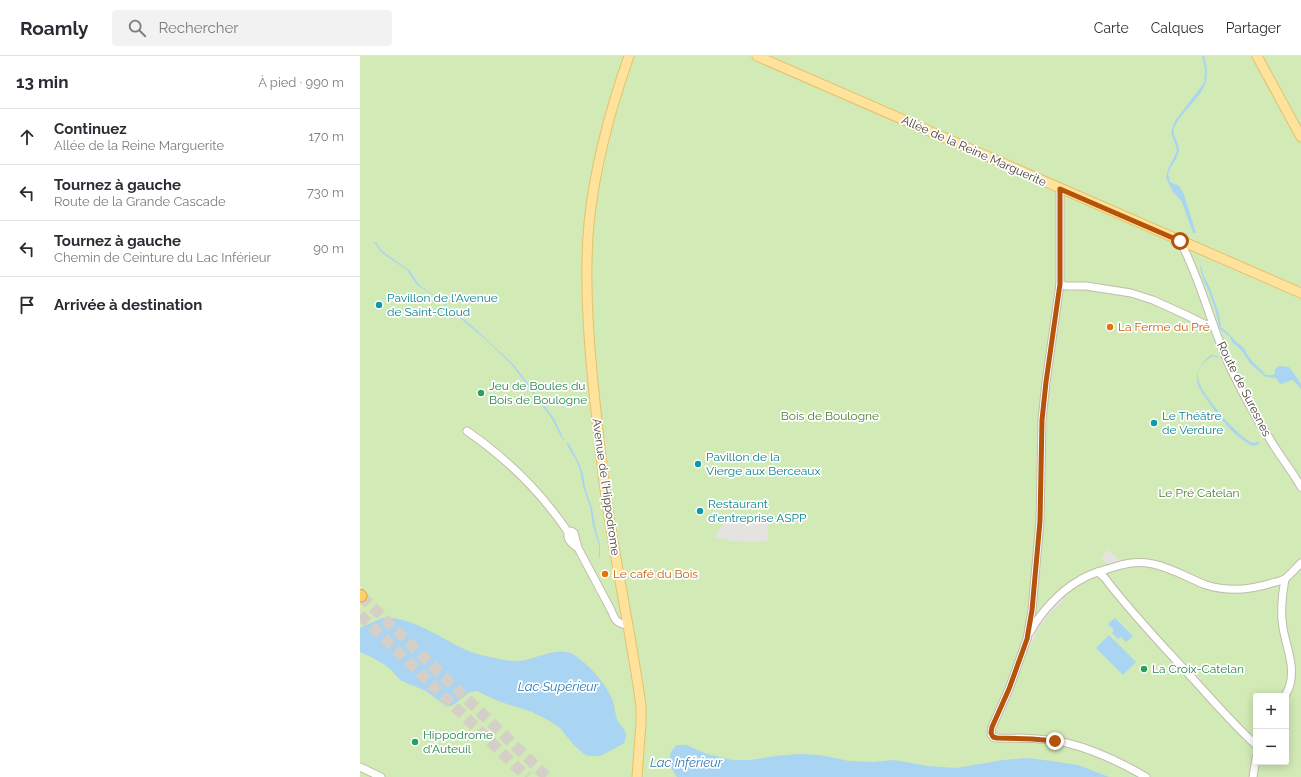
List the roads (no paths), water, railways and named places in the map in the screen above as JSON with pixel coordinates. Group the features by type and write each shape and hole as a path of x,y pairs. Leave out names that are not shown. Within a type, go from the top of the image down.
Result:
{"main road":[{"name":"Avenue de l'Hippodrome","path":"629,56 606,128 596,175 589,223 587,275 591,365 599,443 608,510 641,706 641,730 637,777"},
{"name":"Allée de la Reine Marguerite","path":"756,56 1301,293"},
{"path":"1257,56 1301,137"}],"street":[{"path":"1027,639 1032,610 1040,521 1042,420 1046,382 1063,285 1060,189"},
{"name":"Route de Suresnes","path":"1180,241 1194,271 1213,325 1231,368 1251,408 1301,487"},
{"path":"1063,285 1086,286 1131,293 1153,300 1204,324 1213,325"},
{"path":"467,431 500,456 532,487 558,516 568,532 571,531 574,533 578,548 615,620 627,625"},
{"path":"1146,777 1111,759 1068,743 1032,739 997,738 992,736 992,727 1009,689 1027,639 1035,623 1050,605 1079,580 1098,572 1132,562 1153,564 1177,572 1204,584 1216,588 1226,589 1256,587 1285,579 1301,563"},
{"path":"1098,572 1104,577 1134,615 1175,660 1253,742"},
{"path":"1285,579 1281,597 1282,627 1292,665 1290,683 1286,693"},
{"path":"611,610 618,610 624,606"},
{"path":"1253,777 1255,765"},
{"path":"360,767 381,777"}],"water":[{"path":"1202,56 1204,56 1207,69 1206,79 1199,95 1186,110 1174,128 1174,134 1179,150 1168,174 1170,182 1179,186 1183,192 1196,233 1193,233 1182,202 1173,192 1166,178 1168,169 1177,149 1171,133 1175,121 1204,83 1205,70"},
{"path":"374,242 376,242 382,251 410,271 419,285 434,295 472,326 514,365 555,420 564,440 552,419 512,365 486,340 433,295 417,285 407,270 382,253"},
{"path":"1200,266 1210,288 1219,314 1221,327 1244,348 1248,356 1266,375 1274,375 1276,368 1279,366 1289,367 1301,384 1301,389 1293,380 1280,384 1276,378 1266,377 1250,363 1242,351 1232,342 1230,337 1221,330 1209,292 1203,279"},
{"path":"1211,355 1217,356 1218,358 1213,356 1207,360 1202,365 1198,374 1200,384 1204,392 1218,411 1241,435 1254,443 1259,441 1259,444 1253,446 1235,434 1219,415 1198,385 1197,377 1199,370 1203,363 1205,360"},
{"path":"567,443 569,444 579,463 583,474 585,488 592,508 600,545 600,558 599,545 580,470"},
{"name":"Lac Supérieur","path":"382,618 403,620 424,628 467,650 480,655 505,660 527,660 548,653 563,651 576,656 598,676 606,688 613,701 618,722 626,734 625,741 623,744 602,755 588,756 573,744 560,728 548,720 532,712 498,701 477,691 470,692 452,706 446,706 426,691 400,680 385,665 360,652 360,628"},
{"path":"1115,618 1133,636 1126,642 1121,637 1118,639 1112,633 1114,630 1108,624"},
{"path":"1109,635 1136,662 1123,675 1096,648"},
{"name":"Lac Inférieur","path":"677,745 686,745 707,754 732,760 751,760 799,754 820,755 849,761 873,762 894,760 928,766 956,768 1003,760 1027,758 1078,765 1109,777 677,777 672,769 670,756 671,752"}],"tunnel":[{"path":"361,596 547,777"},
{"path":"360,615 527,777"}],"place":[{"name":"Pavillon de l'Avenue de Saint-Cloud","path":"379,305"},
{"name":"La Ferme du Pré","path":"1110,327"},
{"name":"Jeu de Boules du Bois de Boulogne","path":"481,393"},
{"name":"Le Théâtre de Verdure","path":"1154,423"},
{"name":"Pavillon de la Vierge aux Berceaux","path":"698,464"},
{"name":"Restaurant d'entreprise ASPP","path":"700,511"},
{"name":"Le café du Bois","path":"605,574"},
{"name":"La Croix-Catelan","path":"1144,669"},
{"name":"Hippodrome d'Auteuil","path":"415,742"}],"park label":[{"name":"Bois de Boulogne","path":"830,416"},
{"name":"Le Pré Catelan","path":"1199,493"}]}
